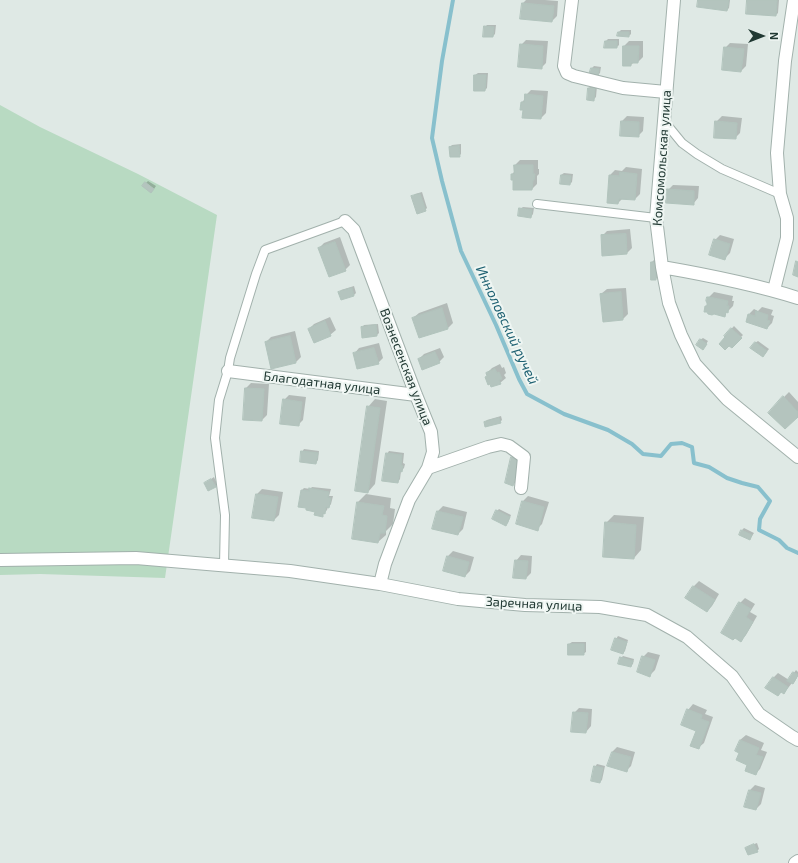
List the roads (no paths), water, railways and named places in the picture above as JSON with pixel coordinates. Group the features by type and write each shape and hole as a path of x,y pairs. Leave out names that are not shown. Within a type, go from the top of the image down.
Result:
{"street":[{"path":"572,0 564,66 567,73 623,88 666,92"},
{"name":"Комсомольская улица","path":"674,0 656,218 662,267 669,303 695,364 727,399 798,457"},
{"path":"774,290 786,238 787,218 780,194 777,153 785,61 794,0"},
{"name":"Вознесенская улица","path":"344,221 354,230 431,432 433,452 428,468 409,500 385,564 380,584"},
{"path":"662,267 774,290 798,298"},
{"name":"Благодатная улица","path":"228,371 416,395"},
{"path":"428,468 488,447 501,444 509,446 524,457 521,488"},
{"name":"Заречная улица","path":"0,560 136,558 290,571 380,584 458,599 525,605 600,607 647,615 687,637 732,676 760,714 798,740"}],"lane":[{"path":"664,121 682,142 697,154 722,169 780,194"},
{"path":"537,204 656,218"},
{"path":"224,566 225,515 215,438 220,400 230,358 256,274 265,250 344,221"}],"waterway":[{"name":"Инноловский ручей","path":"453,0 442,61 432,138 461,251 527,394 564,414 608,430 632,444 643,454 661,456 671,444 682,443 692,447 694,463 709,467 727,478 758,487 770,501 760,519 759,530 779,540 787,548 798,553"}]}
